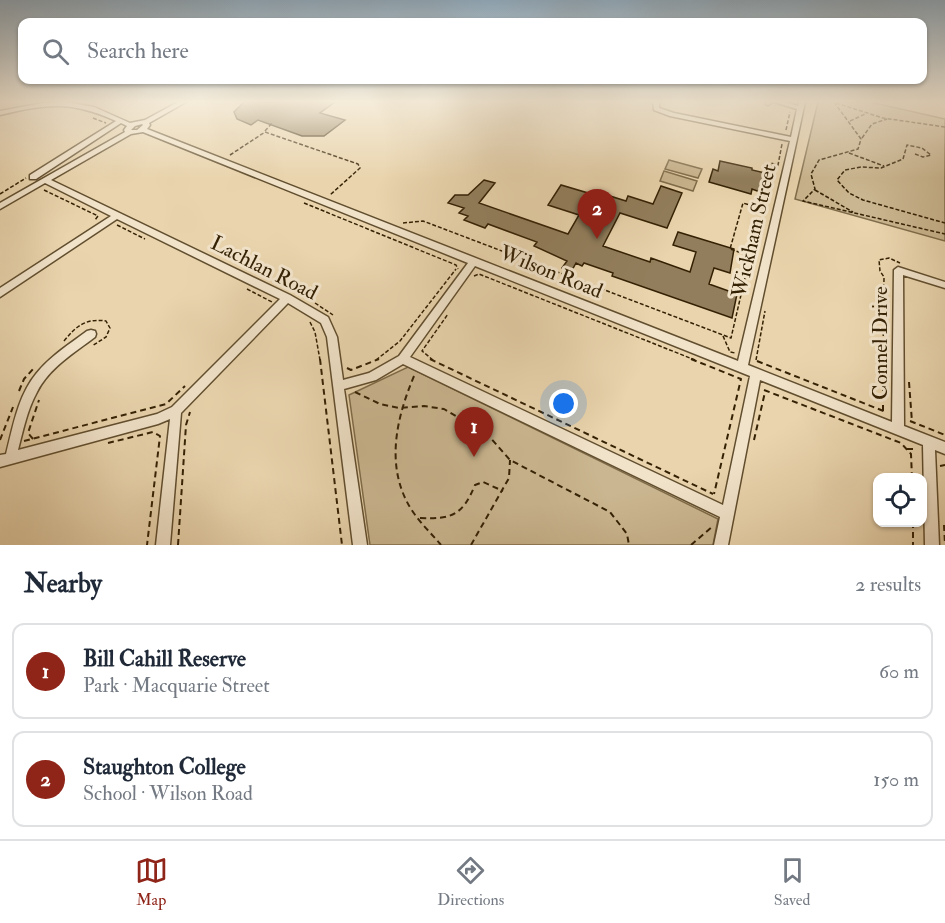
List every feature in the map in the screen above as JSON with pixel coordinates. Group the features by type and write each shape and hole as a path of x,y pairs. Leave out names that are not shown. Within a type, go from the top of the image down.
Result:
{"street":[{"path":"32,176 110,127"},
{"path":"0,206 48,182 130,129 137,127"},
{"name":"Wilson Road","path":"148,127 474,261 742,367 756,367 945,448"},
{"path":"732,127 788,139"},
{"name":"Wickham Street","path":"742,367 791,127"},
{"name":"Lachlan Road","path":"48,182 112,218 325,321 332,337 360,545"},
{"path":"0,293 112,218"},
{"path":"339,386 372,377 403,359 462,270 474,261"},
{"name":"Connel Drive","path":"898,429 898,270 945,285"},
{"path":"5,460 158,419 176,411 283,302"},
{"path":"5,460 14,444 29,395 37,381 46,369 91,334"},
{"path":"403,359 727,514"},
{"path":"721,545 756,367"},
{"path":"163,545 176,411"},
{"path":"929,442 933,545"}],"path":[{"path":"230,156 269,127"},
{"path":"402,224 415,220 423,221 731,338 750,256 730,249 730,246 743,203 762,209 771,163 778,165 791,127"},
{"path":"854,127 861,139"},
{"path":"854,212 824,197 815,189 810,179 814,164 827,156 849,153 858,149 861,139 869,127"},
{"path":"265,132 358,164 360,168 330,195"},
{"path":"915,154 923,157 931,155 922,148 907,145 903,159 884,166 845,170 837,180 849,193 863,200 945,223"},
{"path":"849,153 884,166"},
{"path":"0,195 32,176"},
{"path":"48,182 39,190 45,190 98,216 95,222"},
{"path":"815,189 803,201 945,234"},
{"path":"296,199 456,265 474,276 479,274 741,379 714,495 428,358 422,351 448,313"},
{"path":"112,218 145,239"},
{"path":"344,363 351,370 359,368 380,359 398,345 462,270"},
{"path":"239,285 267,300 283,302"},
{"path":"266,307 267,300"},
{"path":"309,300 332,313 335,320"},
{"path":"303,317 311,323 315,332 320,360 342,545"},
{"path":"425,354 399,408 395,443 398,475 410,507 441,545"},
{"path":"756,367 898,416 945,435"},
{"path":"909,373 912,422"},
{"path":"14,444 166,404 191,380"},
{"path":"339,386 380,404 399,408 424,406 444,410 488,435 510,460 610,512 627,534 629,545"},
{"path":"765,391 901,443 911,454 912,473"},
{"path":"178,545 186,426 191,409"},
{"path":"98,446 153,432 160,436 147,545"},
{"path":"471,545 510,478 510,460"},
{"path":"419,518 445,520 459,514 469,501 475,485 483,482 503,490"},
{"path":"691,545 727,514"},
{"path":"913,527 913,545"}],"shaded area":[{"path":"812,127 945,127 945,241 795,199"},
{"path":"669,160 702,169 698,178 665,169"},
{"path":"664,171 697,181 693,191 660,181"},
{"path":"408,367 718,519 713,545 370,545 349,395"}],"building":[{"path":"278,127 335,127 324,136 302,136"},
{"path":"720,161 765,173 760,192 752,189 751,194 709,182 713,169 718,171"},
{"path":"484,180 495,183 479,203 568,234 579,215 548,205 561,185 595,195 597,192 626,201 628,196 653,204 661,186 682,193 667,228 620,213 603,246 650,262 651,258 690,272 696,252 673,245 678,232 734,249 730,273 714,268 709,284 737,294 732,318 612,276 613,273 584,263 582,266 576,263 571,272 562,268 567,261 534,246 537,242 488,224 485,228 464,220 468,216 459,213 464,208 448,203 455,195 468,195"}],"place":[{"name":"Staughton College","path":"597,239"},
{"name":"Bill Cahill Reserve","path":"474,457"}]}
